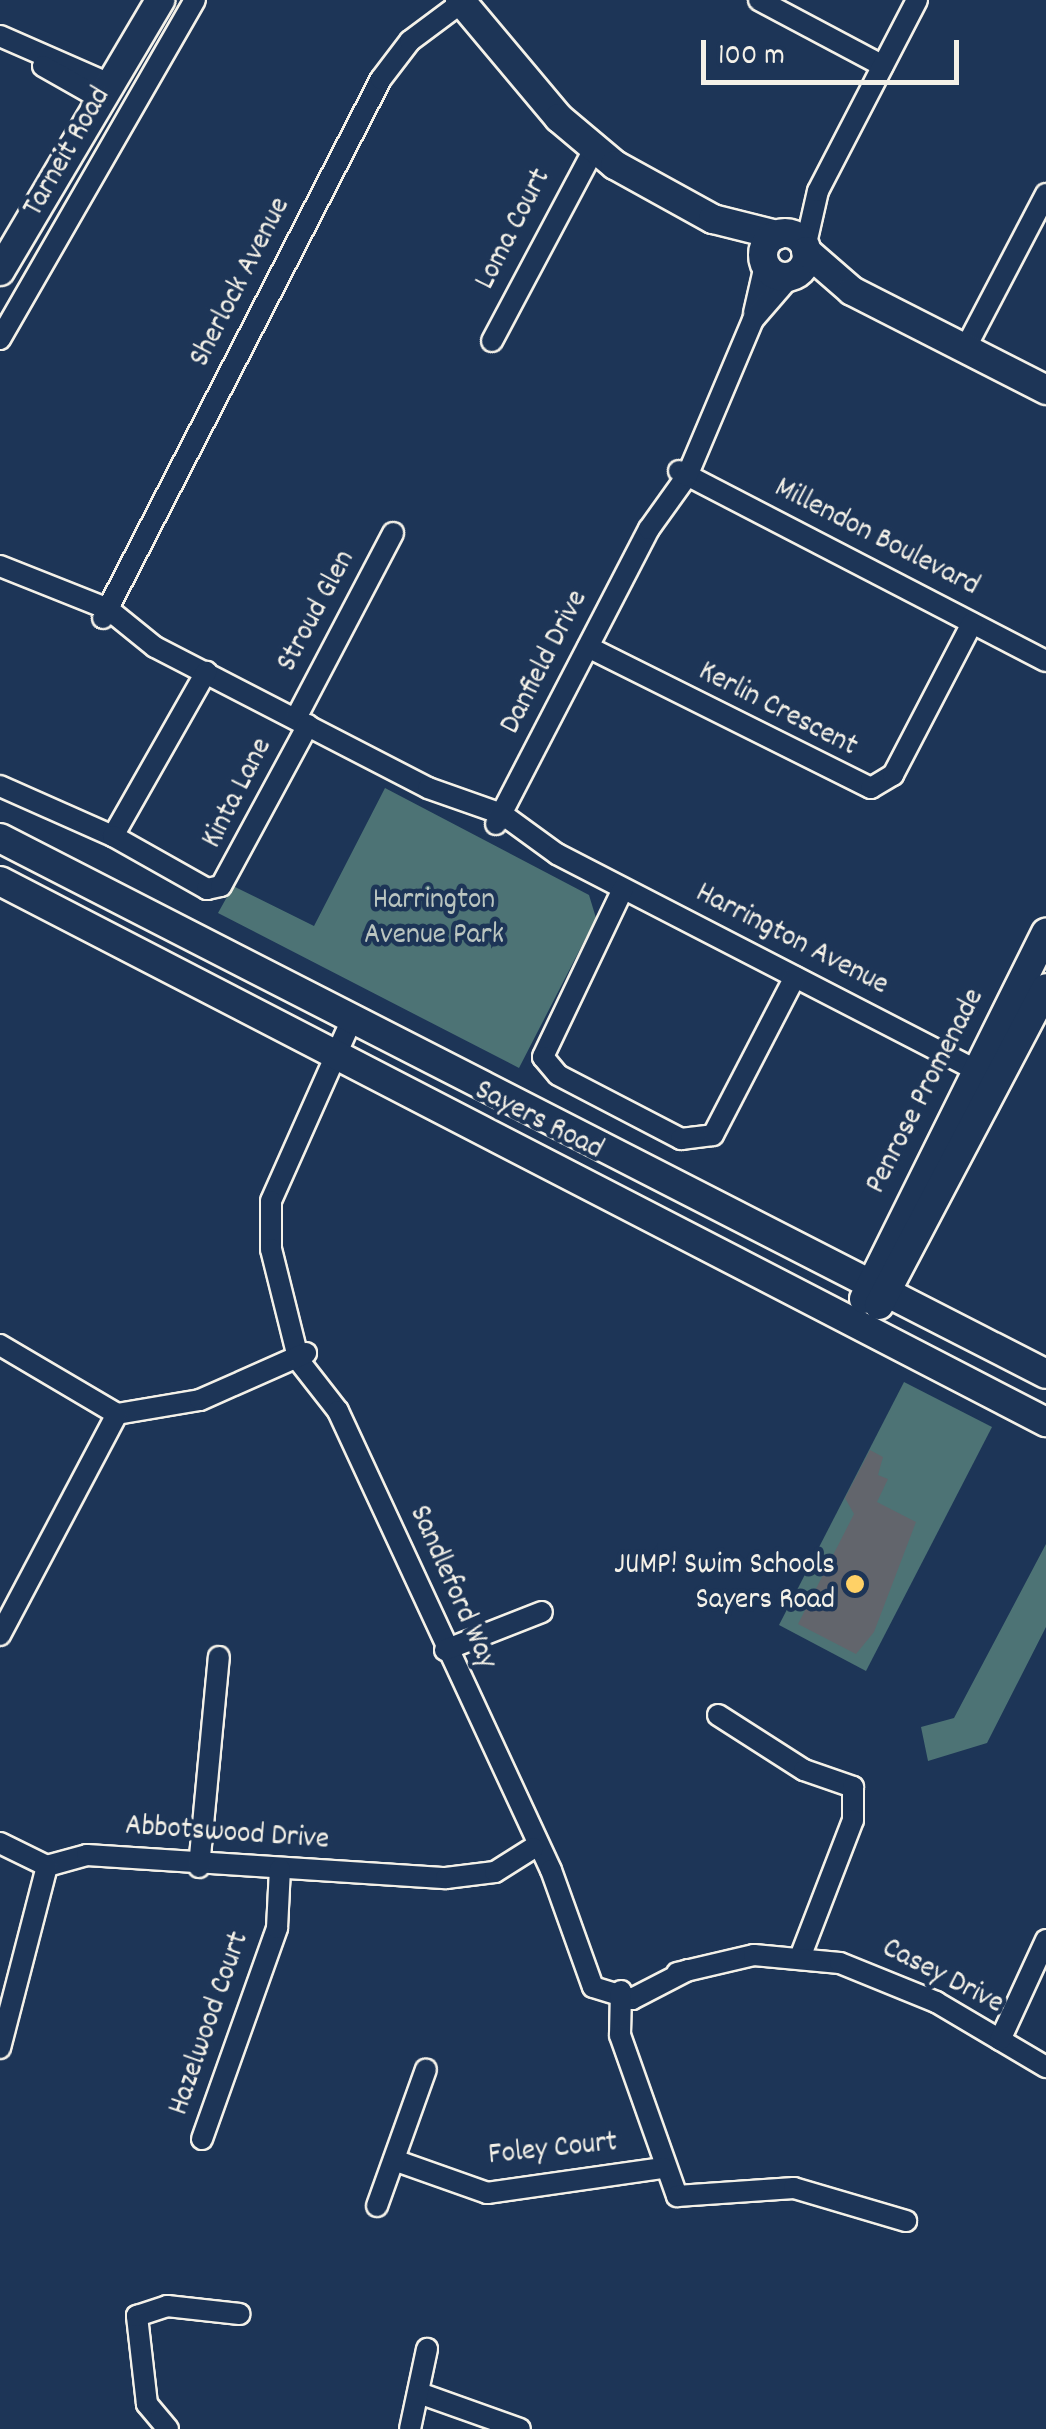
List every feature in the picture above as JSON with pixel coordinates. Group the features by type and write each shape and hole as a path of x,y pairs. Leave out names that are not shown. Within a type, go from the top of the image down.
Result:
{"main road":[{"name":"Tarneit Road","path":"2,266 142,0"},
{"name":"Tarneit Road","path":"99,88 160,0"},
{"path":"466,1 499,20 506,47 594,150 713,218 764,264 792,276 852,290"},
{"path":"713,218 778,234 806,249 852,290 1046,390"},
{"path":"764,264 778,234"},
{"path":"792,276 806,249"},
{"name":"Sayers Road","path":"0,838 1046,1374"},
{"name":"Sayers Road","path":"0,881 1046,1422"},
{"name":"Penrose Promenade","path":"860,1325 986,1076 1046,933"},
{"name":"Penrose Promenade","path":"986,1076 1046,988"}],"street":[{"name":"Tarneit Road","path":"0,339 195,0"},
{"path":"759,0 883,66"},
{"path":"778,234 818,191 916,0"},
{"name":"Sherlock Avenue","path":"105,614 381,80 410,41 466,1"},
{"path":"7,40 99,88"},
{"name":"Loma Court","path":"492,340 594,150"},
{"path":"806,249 818,191"},
{"path":"965,349 1046,194"},
{"name":"Danfield Drive","path":"499,819 648,529 683,473 686,439 710,411 753,320 764,264"},
{"name":"Danfield Drive","path":"753,320 792,276"},
{"name":"Millendon Boulevard","path":"683,473 1046,661"},
{"name":"Stroud Glen","path":"302,722 392,533"},
{"name":"Harrington Avenue","path":"0,566 45,590 105,614 155,647 428,788 499,819 557,854 986,1076"},
{"name":"Kerlin Crescent","path":"588,647 871,788 896,770 972,623"},
{"path":"0,786 114,836 206,672"},
{"name":"Kinta Lane","path":"114,836 206,888 221,886 302,722"},
{"path":"623,888 543,1057 558,1075 663,1130 696,1143 713,1135 794,977"},
{"name":"Sandleford Way","path":"352,1019 272,1190 270,1249 302,1354 338,1412 446,1650 508,1789 525,1852 604,1984 621,1996"},
{"path":"0,1345 116,1414 156,1412 238,1384 302,1354"},
{"path":"0,1634 116,1414"},
{"path":"446,1650 542,1612"},
{"path":"199,1867 219,1657"},
{"path":"718,1715 804,1770 853,1787 853,1820 801,1955"},
{"path":"0,1842 47,1866 0,2048"},
{"name":"Abbotswood Drive","path":"47,1866 87,1855 199,1867 457,1878 525,1852"},
{"name":"Hazelwood Court","path":"202,2139 276,1928 280,1869"},
{"path":"1000,2040 1046,1940"},
{"name":"Casey Drive","path":"621,1996 688,1970 801,1955 887,1980 1046,2067"},
{"path":"621,1996 620,2035 668,2187 688,2201 794,2188 906,2221"},
{"path":"377,2206 426,2070"},
{"name":"Foley Court","path":"394,2160 487,2193 663,2168"},
{"path":"168,2429 146,2404 137,2316 167,2306 240,2314"},
{"path":"410,2429 426,2349"},
{"path":"419,2393 520,2429"}],"green space":[{"name":"Harrington Avenue Park","path":"385,788 589,895 596,918 519,1068 218,913 233,886 314,926"},
{"path":"904,1382 992,1427 866,1671 779,1625"},
{"path":"1046,1544 1046,1627 987,1743 928,1761 921,1727 954,1718"}],"building":[{"name":"JUMP! Swim Schools Sayers Road","path":"870,1450 883,1457 878,1475 888,1479 877,1502 916,1522 874,1632 856,1654 798,1624 854,1514 845,1498"}],"place":[{"name":"JUMP! Swim Schools Sayers Road","path":"855,1584"}]}
